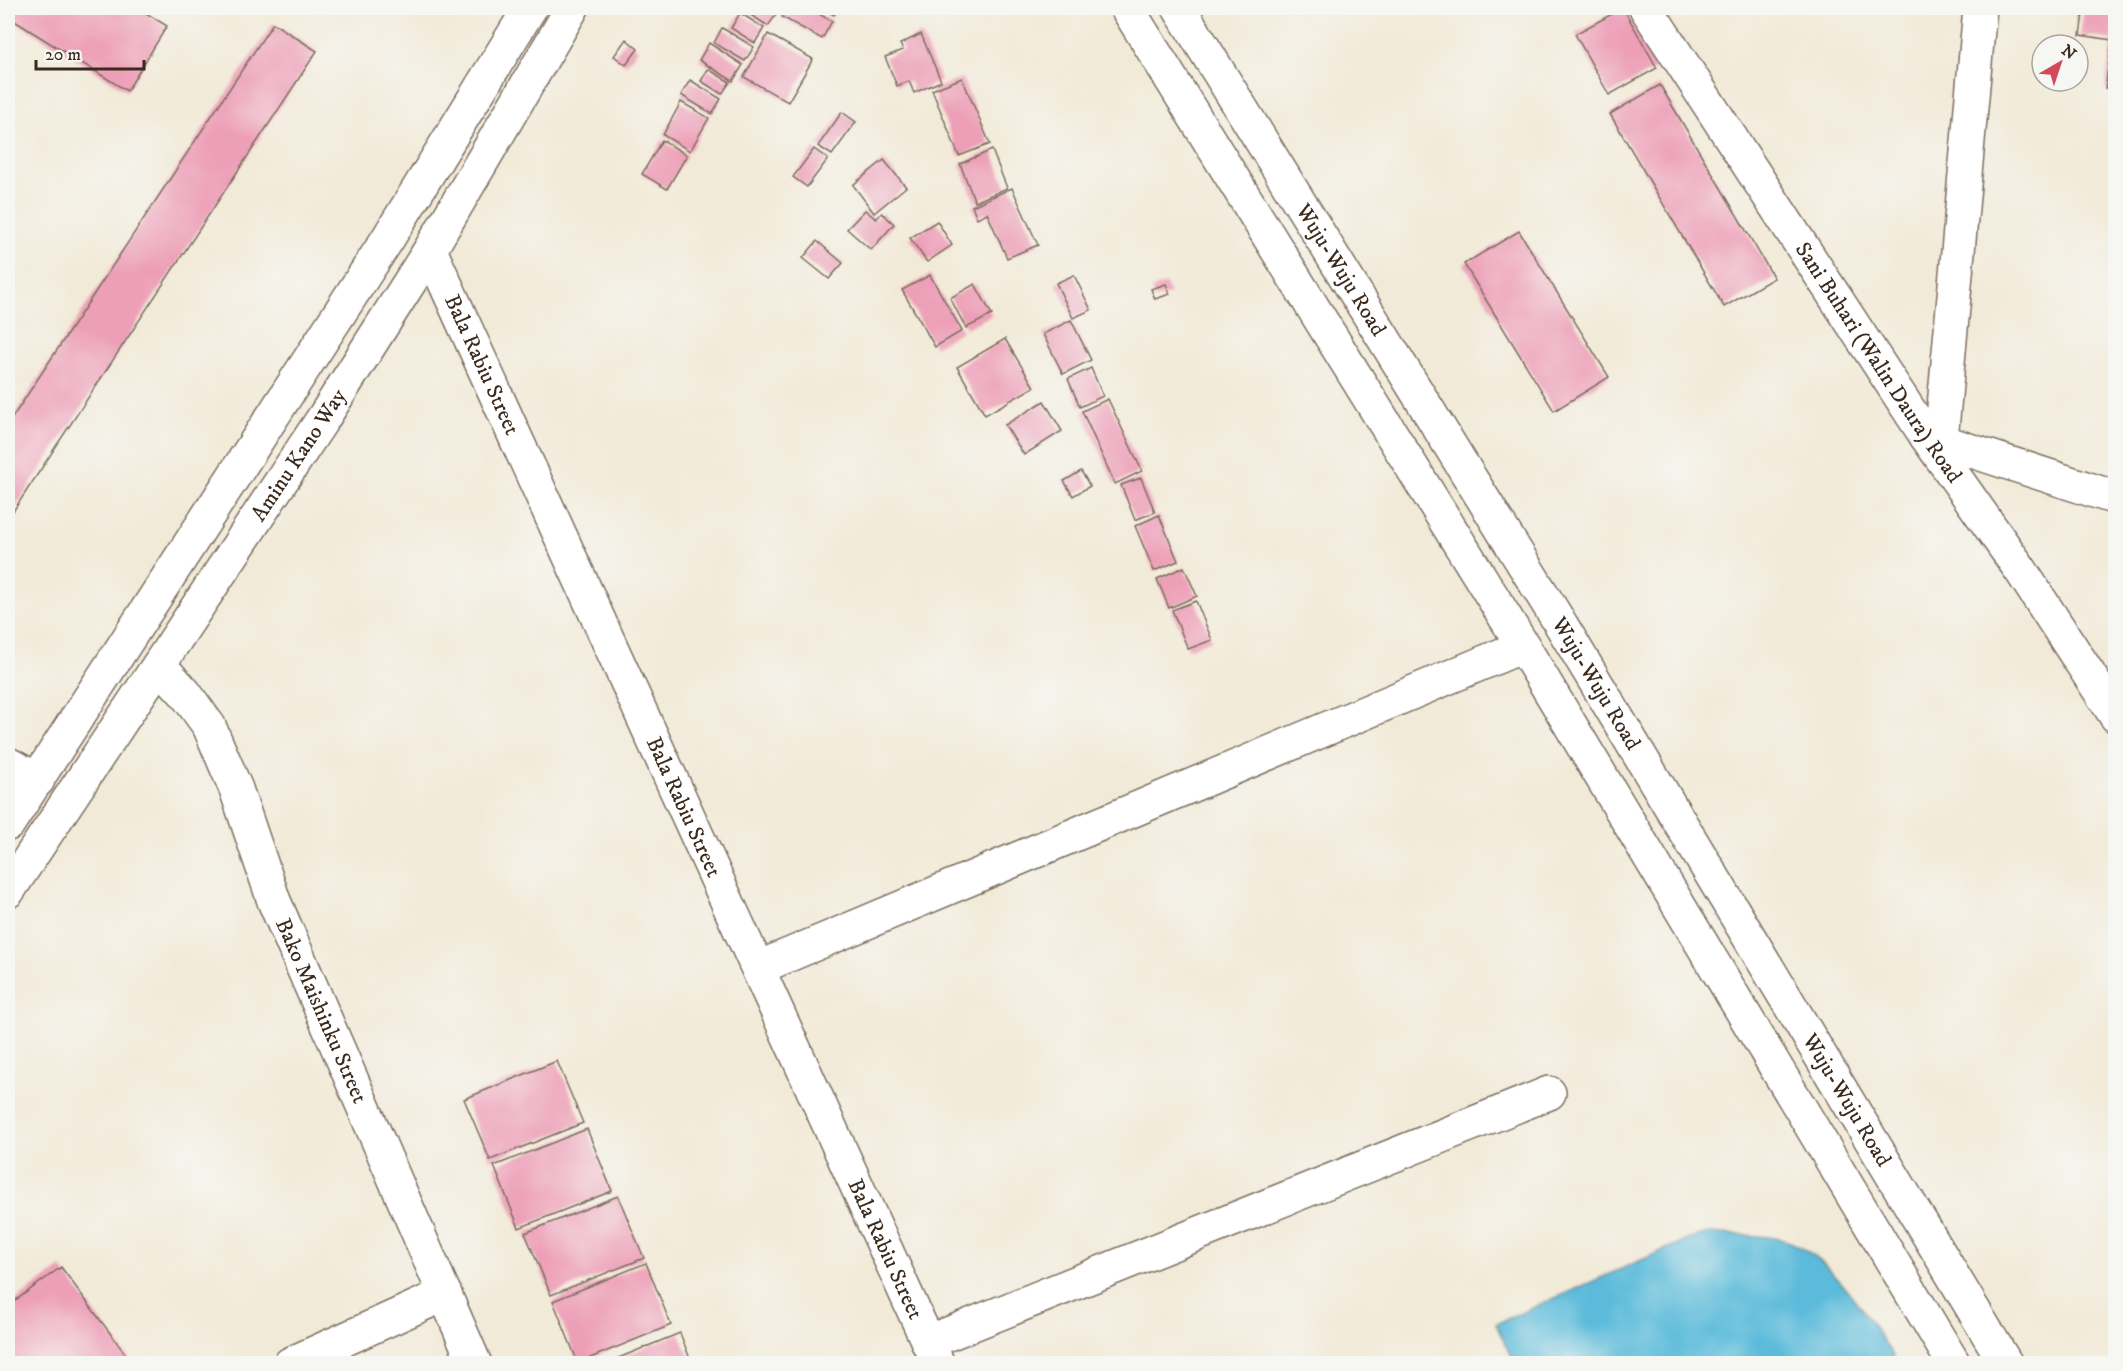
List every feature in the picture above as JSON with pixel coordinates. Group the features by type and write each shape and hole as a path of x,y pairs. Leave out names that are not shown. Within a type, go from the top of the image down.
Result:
{"street":[{"name":"Aminu Kano Way","path":"8,824 387,240 530,8"},
{"name":"Aminu Kano Way","path":"9,885 160,666 430,250 572,8"},
{"name":"Wuju-Wuju Road","path":"1127,8 1523,646 1954,1364"},
{"name":"Wuju-Wuju Road","path":"1179,8 1560,623 2006,1364"},
{"name":"Sani Buhari (Walin Daura) Road","path":"1646,8 1934,438 2115,717"},
{"path":"1980,8 1934,438 2115,498"},
{"name":"Bala Rabiu Street","path":"430,250 933,1353"},
{"path":"758,968 1523,646"},
{"name":"Bako Maishinku Street","path":"160,666 185,693 209,726 236,789 274,901 475,1364"},
{"path":"8,764 38,780"},
{"path":"933,1353 1549,1093"},
{"path":"290,1364 445,1294"}],"water":[{"path":"1711,1233 1780,1239 1798,1246 1816,1258 1848,1290 1898,1363 1514,1363 1496,1324 1696,1236"}],"building":[{"path":"8,8 138,8 167,26 127,91 8,17"},
{"path":"740,8 772,8 778,12 768,26"},
{"path":"787,8 808,8 832,21 822,39 782,17"},
{"path":"821,8 839,8 834,15"},
{"path":"1623,8 1657,68 1609,95 1575,34"},
{"path":"2084,8 2116,9 2116,89 2105,88 2112,40 2090,37 2090,33 2080,33"},
{"path":"740,13 764,28 755,43 731,28"},
{"path":"273,23 317,51 8,519 8,424"},
{"path":"722,28 754,47 745,61 714,43"},
{"path":"768,34 813,59 788,102 744,77"},
{"path":"921,34 941,81 914,93 909,81 897,86 885,57 903,50 900,44"},
{"path":"626,39 638,49 626,65 614,56"},
{"path":"709,43 743,65 733,81 699,60"},
{"path":"708,69 730,82 722,94 701,81"},
{"path":"962,78 990,144 959,156 932,90"},
{"path":"690,80 721,99 712,114 681,95"},
{"path":"1660,85 1774,278 1724,307 1610,114"},
{"path":"681,102 709,118 690,151 663,135"},
{"path":"842,112 856,122 832,155 818,146"},
{"path":"662,140 687,155 667,189 642,174"},
{"path":"814,149 828,159 807,187 793,177"},
{"path":"992,150 1007,188 975,202 960,164"},
{"path":"884,160 906,187 874,213 853,185"},
{"path":"1012,188 1038,245 1007,258 987,213 977,218 972,206"},
{"path":"865,210 876,219 882,213 894,224 871,250 847,229"},
{"path":"937,221 952,245 927,262 910,238"},
{"path":"1519,231 1609,377 1554,411 1464,264"},
{"path":"817,241 843,263 829,279 803,258"},
{"path":"930,275 962,331 935,347 902,290"},
{"path":"1074,275 1091,310 1073,318 1056,283"},
{"path":"975,284 992,315 966,328 950,298"},
{"path":"1166,284 1170,294 1155,299 1151,289"},
{"path":"1071,320 1091,360 1063,374 1043,334"},
{"path":"1005,339 1034,387 985,415 957,367"},
{"path":"1091,368 1103,396 1080,407 1068,379"},
{"path":"1108,399 1142,471 1115,484 1082,411"},
{"path":"1044,401 1062,431 1024,455 1005,425"},
{"path":"1081,471 1090,486 1073,496 1064,481"},
{"path":"1141,478 1155,512 1135,520 1121,485"},
{"path":"1159,515 1178,561 1154,571 1135,526"},
{"path":"1184,567 1197,596 1169,608 1157,579"},
{"path":"1196,601 1212,640 1188,649 1172,610"},
{"path":"557,1061 583,1123 490,1160 464,1099"},
{"path":"587,1129 612,1191 519,1228 494,1166"},
{"path":"618,1196 644,1258 551,1295 525,1233"},
{"path":"646,1263 671,1325 578,1363 553,1301"},
{"path":"61,1267 130,1360 125,1364 40,1364 37,1359 32,1364 8,1364 8,1306"},
{"path":"680,1333 692,1364 606,1364 606,1363"}]}
